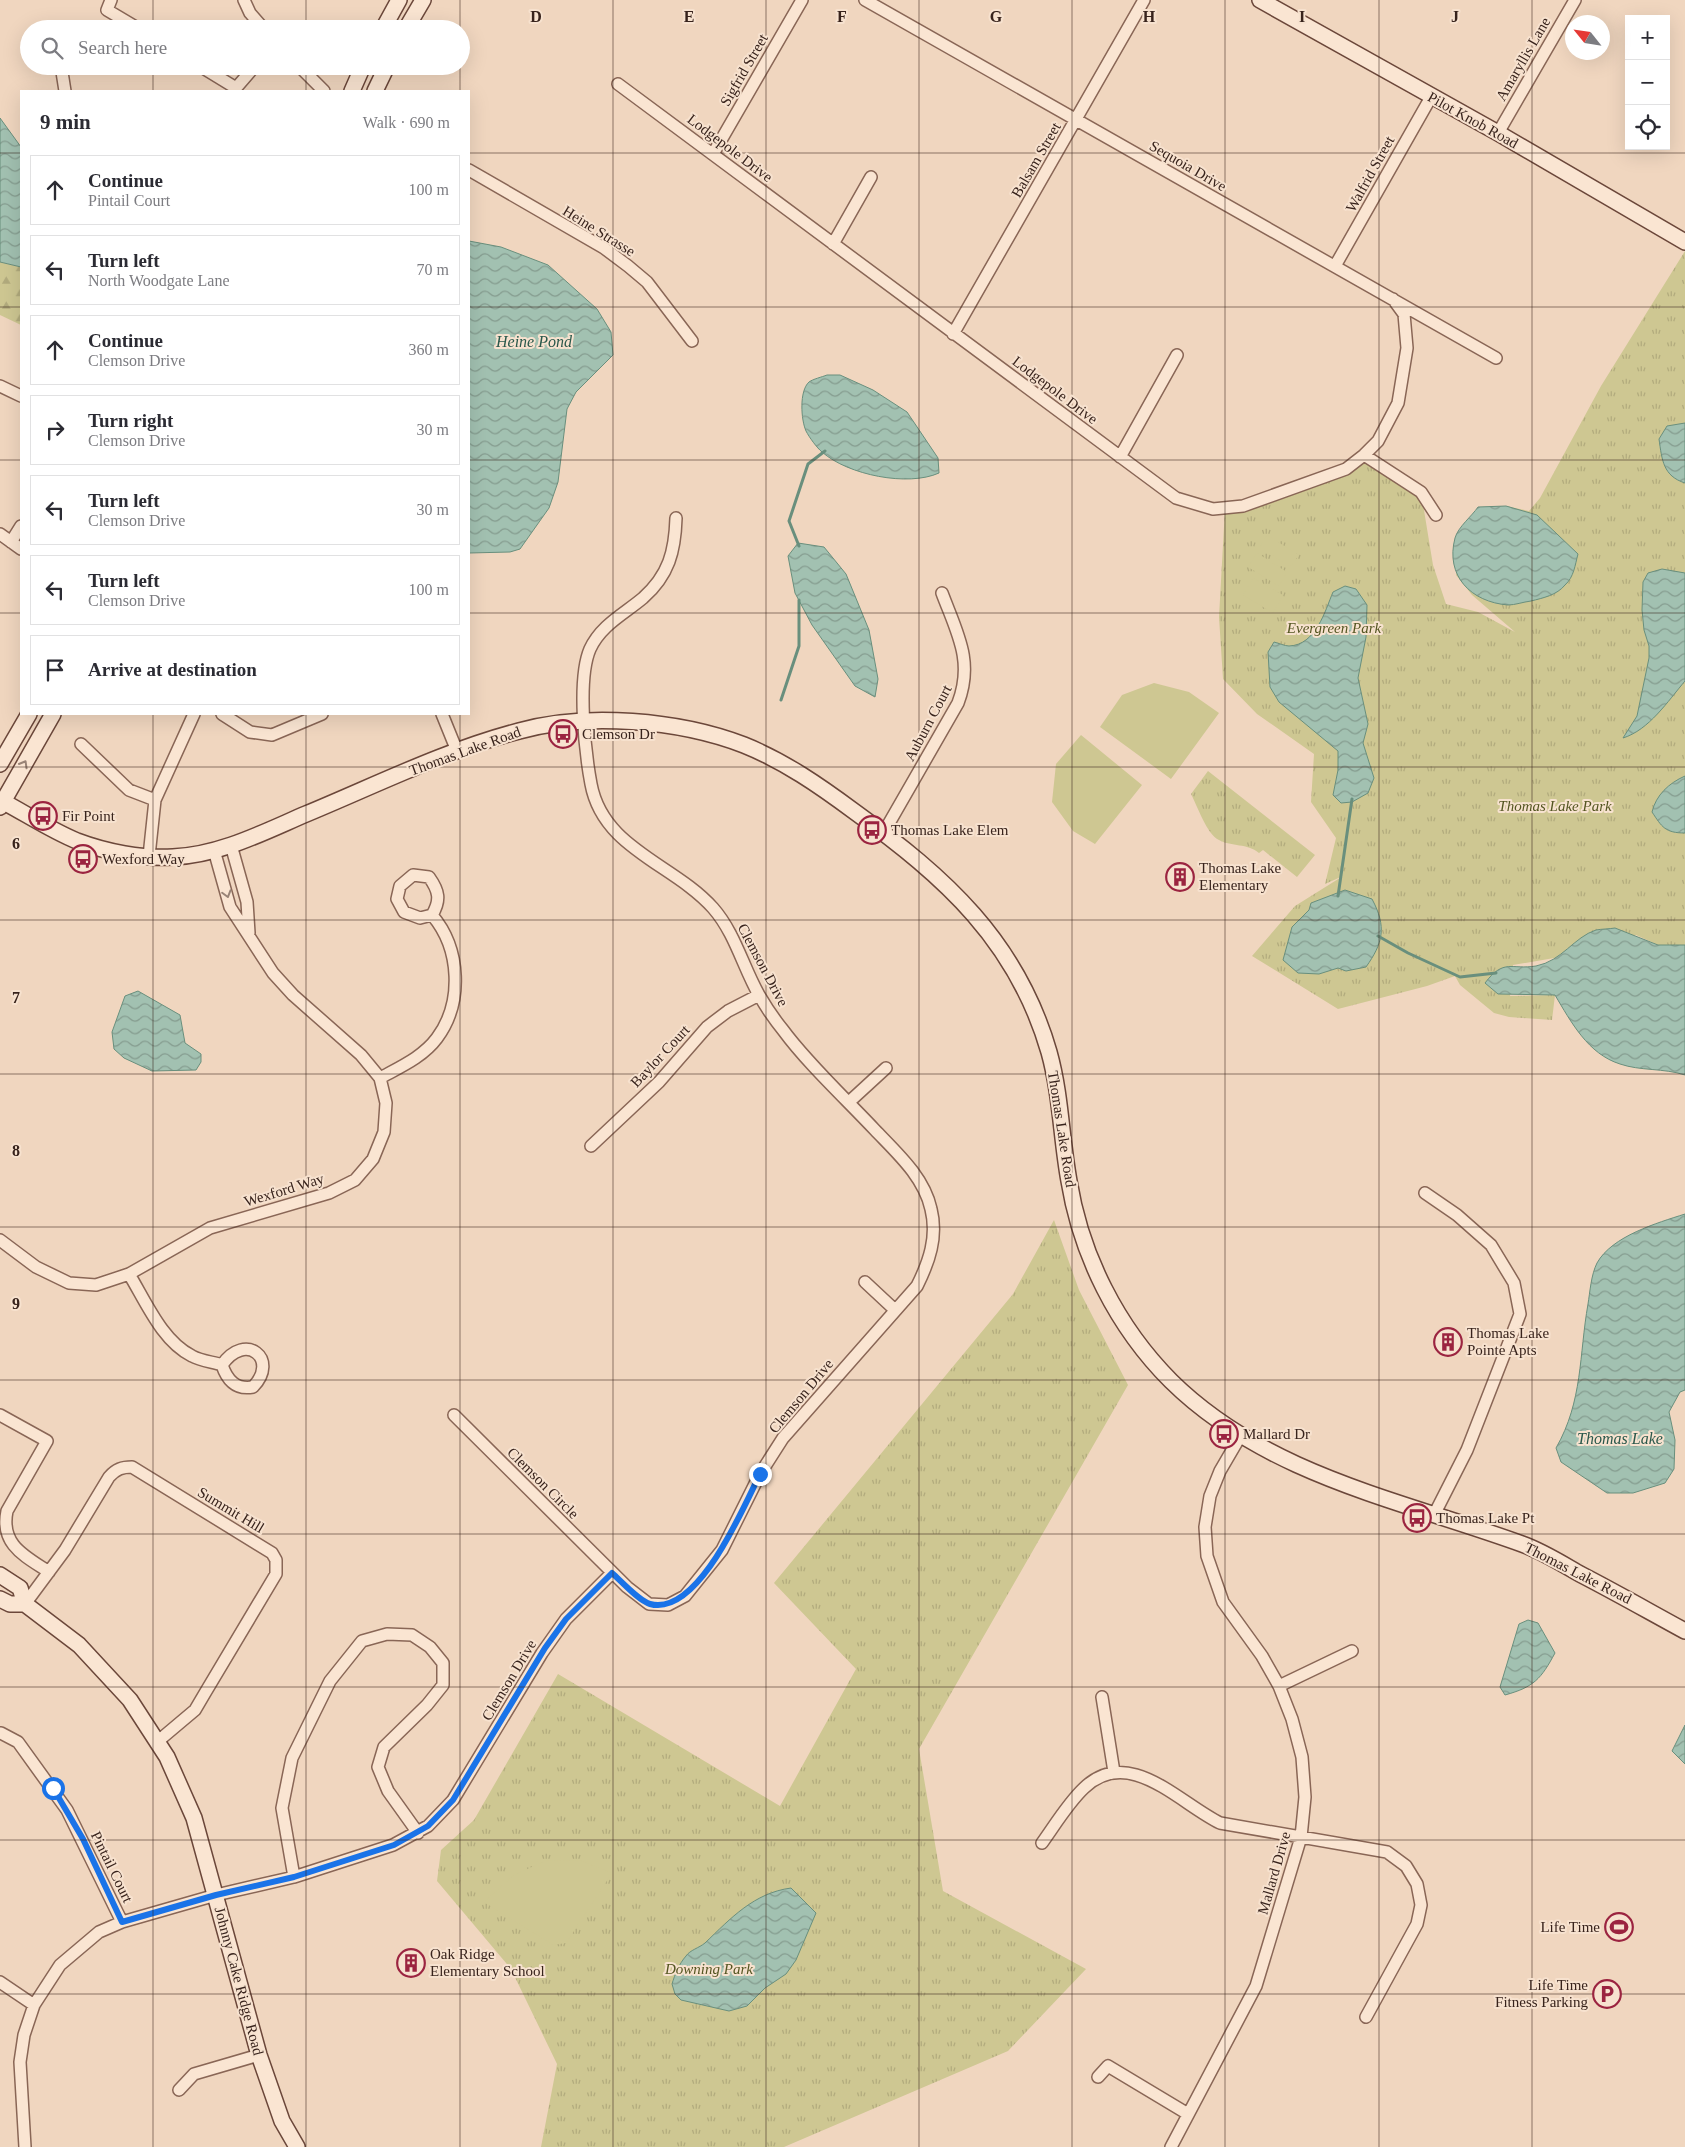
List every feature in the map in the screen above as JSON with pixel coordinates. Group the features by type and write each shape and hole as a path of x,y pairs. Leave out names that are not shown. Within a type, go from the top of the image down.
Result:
{"street":[{"path":"111,0 107,10 124,20"},
{"path":"244,0 250,13 256,20"},
{"path":"388,20 399,0"},
{"path":"411,20 422,0"},
{"name":"Sigfrid Street","path":"713,154 802,0"},
{"name":"Sequoia Drive","path":"865,0 1496,358"},
{"name":"Balsam Street","path":"954,334 1144,0"},
{"name":"Pilot Knob Road","path":"1260,0 1498,133 1685,242"},
{"name":"Amaryllis Lane","path":"1498,133 1575,0"},
{"path":"62,75 65,90"},
{"path":"215,75 236,88 247,75"},
{"path":"308,75 323,90"},
{"path":"352,90 359,75"},
{"path":"375,90 383,75"},
{"name":"Lodgepole Drive","path":"618,84 1176,498 1213,509 1250,503 1346,468 1364,455 1378,441 1398,403 1407,348 1404,314 1393,299"},
{"name":"Walfrid Street","path":"1335,266 1431,97"},
{"name":"Heine Strasse","path":"470,171 604,248 628,266 647,282 692,341"},
{"path":"833,244 872,178"},
{"path":"1120,457 1177,355"},
{"path":"0,386 20,396"},
{"path":"1364,455 1420,492 1436,515"},
{"name":"Clemson Drive","path":"25,2147 20,2062 24,2035 34,2005 60,1964 99,1932 122,1922 216,1895 294,1877 394,1845 418,1833 438,1818 453,1800 545,1648 566,1619 612,1573 649,1604 668,1605 685,1596 722,1550 760,1474 783,1438 917,1286 928,1263 934,1236 931,1209 913,1171 783,1031 759,995 729,931 714,909 697,894 623,840 604,819 591,787 583,679 590,649 608,623 644,597 661,578 675,548 676,518"},
{"path":"0,534 16,545 20,530"},
{"name":"Auburn Court","path":"884,832 958,703 964,686 964,652 942,593"},
{"path":"0,764 28,715"},
{"path":"1,803 52,715"},
{"path":"149,856 155,800 194,715"},
{"path":"224,715 250,732 272,735 320,715"},
{"path":"442,715 457,751"},
{"name":"Thomas Lake Road","path":"1,803 76,841 116,851 149,856 176,857 231,845 457,751 523,729 585,720 667,724 744,745 808,778 884,832 932,870 970,908 1002,951 1026,992 1042,1030 1061,1106 1068,1180 1078,1223 1095,1270 1116,1310 1141,1346 1170,1380 1203,1409 1241,1435 1285,1460 1335,1482 1435,1513 1529,1546 1685,1631"},
{"path":"80,744 129,790 155,800"},
{"name":"Wexford Way","path":"231,845 247,902 249,933"},
{"name":"Wexford Way","path":"0,1240 36,1268 69,1283 96,1285 129,1274 210,1228 329,1193 355,1180 373,1159 384,1132 386,1103 380,1078 361,1055 293,996 273,973 249,933 230,907 214,850"},
{"path":"380,1078 414,1059 436,1039 451,1011 456,979 451,946 432,916"},
{"name":"Baylor Court","path":"591,1146 659,1082 707,1027 728,1012 759,995"},
{"path":"849,1102 886,1068"},
{"path":"1425,1193 1457,1215 1491,1245 1514,1283 1520,1314 1467,1450 1435,1513"},
{"path":"129,1274 164,1332 178,1348 194,1357 222,1365"},
{"path":"865,1282 895,1310"},
{"path":"0,1414 47,1441 3,1520 5,1539 11,1546 49,1572"},
{"name":"Clemson Circle","path":"454,1415 612,1573"},
{"name":"Mallard Drive","path":"1171,2147 1256,1986 1301,1837 1305,1797 1302,1757 1292,1719 1279,1686 1262,1656 1223,1602 1206,1556 1205,1527 1210,1496 1220,1471 1241,1435"},
{"name":"Summit Hill","path":"25,1604 65,1550 109,1477 118,1468 132,1467 272,1553 276,1560 276,1574 206,1693 195,1710 157,1742"},
{"name":"Johnny Cake Ridge Road","path":"0,1575 20,1588 25,1604 79,1645 130,1700 167,1757 194,1818 259,2055 282,2121 297,2147"},
{"name":"Johnny Cake Ridge Road","path":"0,1599 10,1604 25,1604"},
{"path":"294,1877 282,1808 292,1758 330,1681 362,1641 387,1634 412,1635 430,1647 443,1662 443,1684 427,1705 384,1748 378,1767 388,1791 418,1833"},
{"path":"1279,1686 1352,1650"},
{"path":"1102,1697 1114,1772"},
{"name":"Pintail Court","path":"1,1733 18,1742 67,1810 83,1839 122,1922"},
{"path":"1042,1843 1084,1788 1098,1778 1114,1772 1131,1772 1147,1777 1200,1813 1220,1823 1387,1852 1406,1866 1417,1884 1421,1905 1417,1924 1366,2017"},
{"path":"0,1982 34,2005"},
{"path":"179,2090 194,2074 259,2055"},
{"path":"1098,2077 1108,2066 1188,2114"}],"green space":[{"name":"Thomas Lake Park","path":"1685,251 1685,945 1658,945 1636,935 1560,957 1513,965 1510,996 1555,995 1552,1020 1509,1017 1494,1013 1460,985 1455,976 1427,986 1338,1009 1252,956 1295,906 1343,876 1325,884 1336,838 1311,802 1314,754 1257,714 1223,679 1219,617 1225,508 1346,469 1364,455 1421,492 1433,565 1446,604 1478,612 1515,632 1472,595 1456,575 1478,507 1506,506 1529,511 1540,498 1601,386"},
{"path":"0,262 20,267 20,325 0,315"},
{"path":"1267,535 1299,555 1290,567 1260,547"},
{"path":"1257,553 1287,572 1279,586 1248,567"},
{"path":"1253,578 1283,595 1273,613 1243,595"},
{"path":"1154,683 1189,692 1219,713 1171,779 1100,727 1122,695"},
{"path":"1081,735 1142,785 1095,844 1073,831 1052,802 1056,764"},
{"path":"1208,771 1315,855 1297,877 1263,850 1259,853 1250,848 1224,842 1210,832 1191,794"},
{"name":"Downing Park","path":"1054,1220 1079,1290 1128,1385 919,1749 943,1891 1086,1969 1008,2051 784,2147 541,2147 557,2064 511,1969 437,1881 441,1850 474,1820 558,1674 780,1806 856,1669 774,1583 1013,1294"},
{"path":"579,1860 612,1873 566,1943 553,1945 484,1902 514,1875 545,1861"}],"water":[{"path":"0,118 20,146 20,267 0,262"},
{"name":"Heine Pond","path":"470,241 501,247 548,265 597,309 611,332 613,355 576,392 567,409 558,482 549,508 520,549 510,552 470,553"},
{"path":"827,375 840,375 873,390 907,412 938,458 939,473 926,477 895,479 847,467 822,452 806,431 802,413 802,399 809,382"},
{"path":"1685,423 1685,483 1668,472 1663,460 1659,439 1667,426"},
{"path":"1506,506 1537,515 1578,554 1574,571 1568,582 1550,596 1516,604 1495,603 1472,593 1458,575 1454,564 1453,552 1455,538 1459,530 1478,507"},
{"path":"798,543 824,547 846,574 869,630 878,679 875,697 855,686 812,625 795,593 788,556"},
{"path":"1662,569 1685,573 1685,681 1650,722 1623,738 1637,716 1649,658 1649,646 1644,630 1642,610 1643,582 1648,573"},
{"path":"1345,586 1356,589 1367,605 1366,637 1358,678 1368,724 1363,743 1374,778 1368,793 1352,802 1341,803 1333,795 1338,770 1338,751 1279,702 1270,687 1268,652 1274,642 1289,646 1306,640 1318,626 1333,592"},
{"path":"1685,776 1685,833 1673,832 1665,828 1652,812 1664,790"},
{"path":"1345,890 1372,899 1377,909 1380,918 1381,934 1372,958 1366,967 1346,971 1338,968 1319,974 1298,973 1283,960 1292,927 1309,910 1311,903"},
{"path":"1615,928 1658,945 1685,945 1685,1075 1620,1064 1599,1053 1574,1026 1555,995 1498,994 1485,983 1497,970 1508,967 1536,966 1545,963 1561,954 1588,933"},
{"path":"138,991 180,1015 185,1043 201,1054 201,1062 196,1070 152,1071 124,1058 114,1049 112,1032 125,996"},
{"name":"Thomas Lake","path":"1685,1214 1685,1390 1680,1392 1669,1412 1675,1440 1674,1469 1665,1483 1633,1493 1607,1493 1561,1462 1556,1448 1565,1430 1576,1395 1593,1273 1597,1263 1613,1245 1649,1226"},
{"path":"1528,1620 1538,1623 1555,1653 1536,1681 1523,1689 1505,1695 1500,1687 1519,1624"},
{"path":"1685,1725 1685,1764 1672,1751"},
{"path":"791,1888 816,1913 796,1960 786,1974 765,1988 747,2006 729,2011 681,2000 675,1994 672,1984 673,1980 679,1966 688,1954 705,1943 734,1916 754,1901 766,1895"}],"waterway":[{"path":"799,546 789,521 808,464 825,451"},
{"path":"781,700 799,646 799,600"},
{"path":"1338,896 1352,799"},
{"path":"1378,936 1408,953 1460,977 1496,973"}],"place":[{"name":"Clemson Dr","path":"563,734"},
{"name":"Fir Point","path":"43,816"},
{"name":"Thomas Lake Elem","path":"872,830"},
{"name":"Wexford Way","path":"83,859"},
{"name":"Thomas Lake Elementary","path":"1180,877"},
{"name":"Thomas Lake Pointe Apts","path":"1448,1342"},
{"name":"Mallard Dr","path":"1224,1434"},
{"name":"Thomas Lake Pt","path":"1417,1518"},
{"name":"Life Time","path":"1619,1927"},
{"name":"Oak Ridge Elementary School","path":"411,1963"},
{"name":"Life Time Fitness Parking","path":"1607,1994"}],"route":[{"path":"53,1788 83,1839 122,1922 216,1895 294,1877 406,1840 428,1826 447,1809 545,1648 566,1619 612,1573 649,1604 668,1605 685,1596 722,1550 760,1474"}],"park label":[{"name":"Evergreen Park","path":"1334,628"}]}
